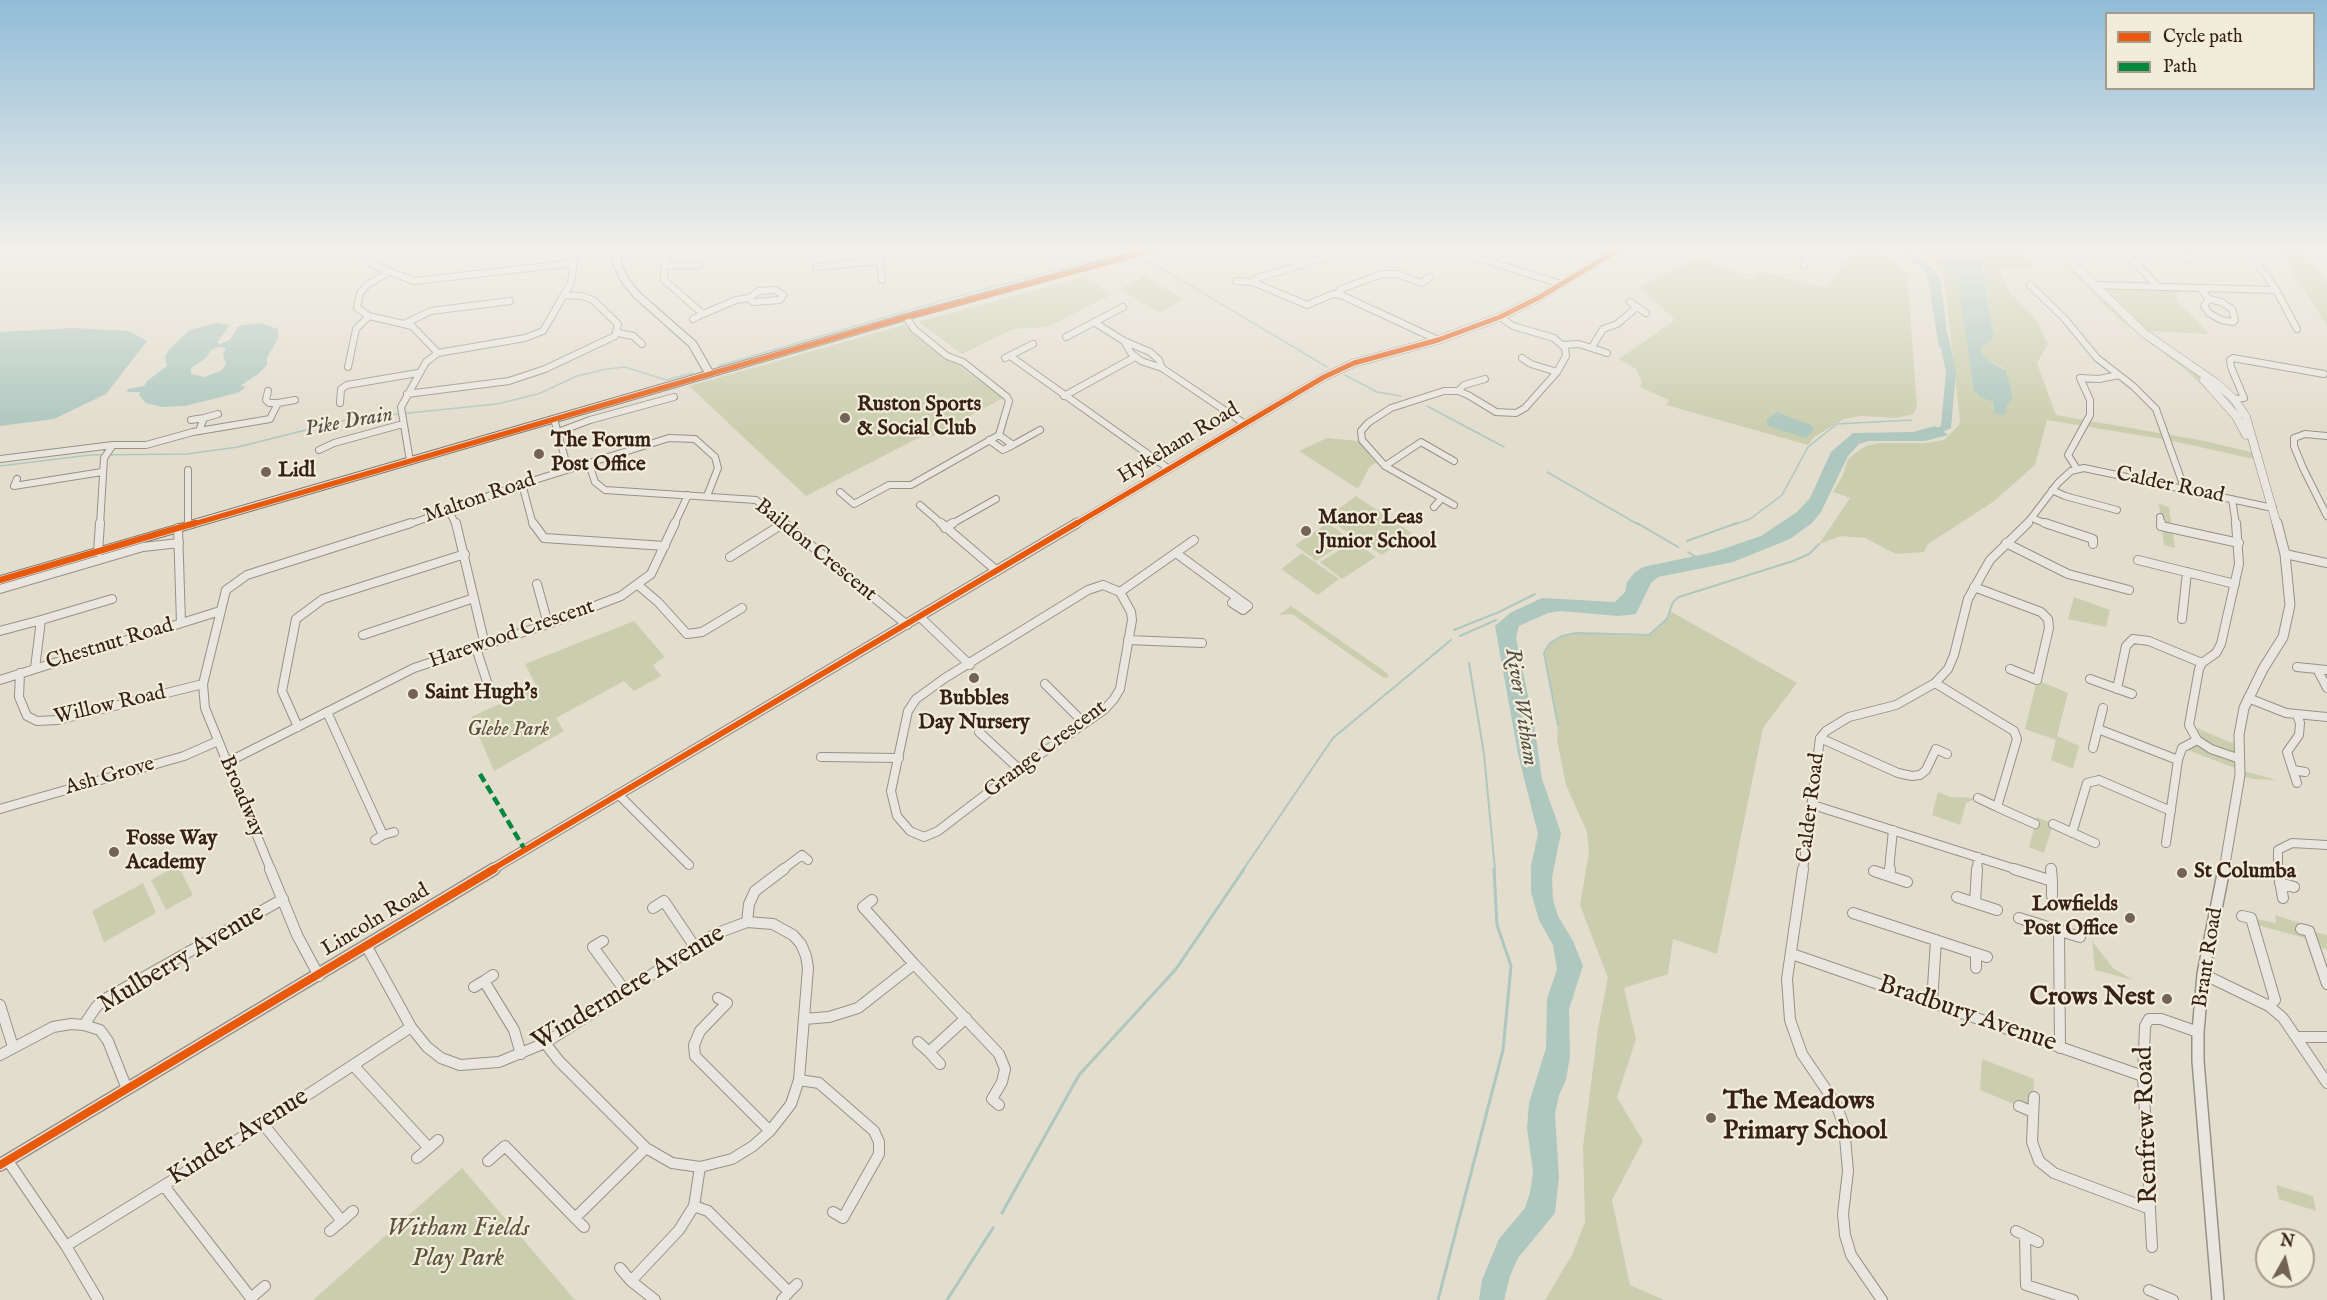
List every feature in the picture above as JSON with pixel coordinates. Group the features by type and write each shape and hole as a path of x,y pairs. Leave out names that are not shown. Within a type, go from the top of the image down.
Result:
{"main road":[{"path":"651,308 693,345 710,375"},
{"path":"0,580 940,308"}],"street":[{"path":"357,308 362,314 404,324 415,329 438,353"},
{"path":"404,324 431,311 457,308"},
{"path":"410,461 402,418 402,404 426,362 438,353 537,334 546,328 558,308"},
{"path":"407,394 509,381 611,340 618,333 618,324 601,308"},
{"path":"696,308 704,314"},
{"path":"693,319 718,308"},
{"path":"1066,337 1122,308"},
{"path":"1367,308 1438,340"},
{"name":"Hykeham Road","path":"770,706 1337,370 1438,340 1500,317 1517,308"},
{"path":"1592,347 1603,328 1617,324 1637,308 1646,313"},
{"path":"2053,308 2097,358 2156,409 2185,489"},
{"name":"Brant Road","path":"2118,308 2144,333 2216,383 2234,399 2246,417 2286,554 2290,587 2290,605 2283,637 2248,698 2239,735 2240,775 2230,841 2203,974 2198,1061 2218,1300"},
{"path":"2205,308 2208,313 2221,320 2233,322 2235,313 2230,308"},
{"path":"2285,308 2297,329"},
{"path":"348,368 356,329 369,316"},
{"path":"840,492 854,504 889,485 911,485 999,435 1009,401 1007,397 963,362 947,356 914,328 906,317"},
{"path":"1454,505 1385,466 1362,440 1361,431 1368,423 1391,408 1444,391 1458,391 1496,412 1515,412 1525,408 1557,372 1566,356 1563,345 1554,338 1509,324 1500,317"},
{"path":"1094,322 1124,341 1150,352 1159,360 1162,368"},
{"path":"618,333 633,336 642,344"},
{"path":"1124,341 1135,357 1147,364 1162,368 1245,424"},
{"path":"1034,344 1007,357 1169,469"},
{"path":"1563,345 1576,344 1607,352"},
{"path":"1064,396 1135,357"},
{"path":"1522,358 1529,363 1557,372"},
{"path":"2223,400 2244,398 2231,367 2230,360 2233,358 2324,374"},
{"path":"1521,368 1529,363"},
{"name":"Brant Road","path":"2194,369 2236,416 2255,453"},
{"path":"2075,372 2090,400 2090,415 2068,455 2077,469"},
{"path":"340,403 341,389 351,383 418,373"},
{"path":"2080,378 2111,378 2119,375"},
{"path":"1458,391 1464,385 1485,379"},
{"path":"268,391 266,400 269,403 295,400"},
{"path":"558,432 590,420 674,397"},
{"path":"0,459 113,445 146,445 199,431 270,422 278,403"},
{"path":"191,420 218,414"},
{"path":"199,431 204,418"},
{"path":"319,450 402,418"},
{"path":"554,419 568,469"},
{"path":"989,440 1003,450 1040,430"},
{"path":"2327,436 2305,434 2294,438 2294,446 2327,516"},
{"path":"999,435 1013,445"},
{"name":"Malton Road","path":"220,611 226,590 240,578 404,526 522,484 669,438 688,437 704,446 718,463 707,496"},
{"path":"1385,466 1419,440 1454,461"},
{"path":"98,552 102,472 106,455 113,445"},
{"name":"Baildon Crescent","path":"589,464 595,482 605,490 756,500 907,625"},
{"name":"Calder Road","path":"1882,1300 1851,1255 1845,1235 1843,1214 1848,1171 1846,1134 1836,1104 1802,1054 1790,1020 1787,979 1814,805 1820,738 1826,731 1849,717 1896,705 1935,683 1948,669 1954,655 1968,599 1990,560 2032,518 2064,476 2077,469 2084,468 2232,499 2274,511"},
{"path":"181,623 179,543 183,526 188,470"},
{"path":"17,479 14,486 102,472"},
{"path":"522,484 534,528 544,538 665,546"},
{"path":"2052,490 2108,510 2117,510"},
{"name":"Harewood Crescent","path":"226,763 414,668 598,606 638,585 651,574 688,495"},
{"path":"945,528 996,499"},
{"path":"1434,507 1441,499"},
{"path":"2232,499 2239,543 2239,564 2221,644 2216,653 2202,663 2199,669 2189,725 2197,740 2211,749 2240,759"},
{"path":"920,506 997,571"},
{"path":"448,509 454,517 465,554 485,645"},
{"path":"2032,518 2068,533 2093,538 2093,544"},
{"path":"730,557 785,523"},
{"path":"2161,525 2239,543"},
{"path":"1120,592 1194,540"},
{"path":"0,589 143,547 179,543"},
{"path":"2006,543 2068,574 2112,589 2129,590"},
{"path":"1176,553 1237,598"},
{"path":"298,727 282,691 296,619 323,599 465,554"},
{"path":"2286,554 2327,563"},
{"path":"2138,560 2235,584"},
{"path":"2180,613 2187,572"},
{"path":"537,584 548,624"},
{"path":"638,585 658,602 687,634 702,632 742,608"},
{"name":"Grange Crescent","path":"1108,586 1120,592 1131,612 1128,640 1120,689 1104,710 1019,769 938,831 924,837 916,835 903,824 892,805 891,791 908,711 916,699 927,689 970,665 1095,587 1108,586"},
{"path":"1974,587 2041,612 2048,619 2049,628 2040,682 2010,669"},
{"path":"0,632 112,598"},
{"path":"363,634 474,598"},
{"name":"Chestnut Road","path":"0,680 220,611"},
{"name":"Broadway","path":"220,611 203,684 205,708 297,935 318,976"},
{"path":"920,617 970,665"},
{"path":"35,668 41,620"},
{"path":"2117,689 2126,646 2133,639 2149,641 2202,663"},
{"path":"1128,640 1202,643"},
{"path":"476,648 489,688"},
{"path":"2297,667 2327,670"},
{"path":"2317,669 2327,687"},
{"name":"Willow Road","path":"20,673 19,697 27,716 38,722 58,720 203,684"},
{"path":"2090,680 2132,694"},
{"path":"1935,683 2014,731 2017,739 1997,807"},
{"path":"1045,684 1084,723"},
{"path":"2248,698 2297,715 2327,717"},
{"name":"Lincoln Road","path":"4,1163 770,706"},
{"path":"2093,748 2103,708"},
{"path":"327,712 383,835"},
{"path":"2297,715 2300,723 2299,735 2287,752 2297,783"},
{"path":"2098,729 2178,760"},
{"path":"979,732 1019,769"},
{"path":"1820,738 1898,773 1912,776 1920,775 1926,770 1936,749 1947,754"},
{"path":"2166,843 2178,760 2182,748 2197,740"},
{"name":"Ash Grove","path":"0,809 184,756 218,741"},
{"path":"821,757 899,758"},
{"path":"2293,770 2305,772"},
{"path":"2072,833 2087,783 2099,780 2171,811"},
{"path":"619,795 689,865"},
{"path":"1978,798 2035,824"},
{"path":"1814,805 2052,880"},
{"path":"2053,824 2096,843"},
{"path":"1889,876 1893,831"},
{"path":"375,840 394,832"},
{"path":"2283,898 2277,864 2278,850 2292,843 2327,845"},
{"path":"747,922 755,891 802,855 808,860"},
{"path":"1975,903 1978,857"},
{"path":"2051,868 2052,896"},
{"path":"1874,871 1906,882"},
{"path":"2280,883 2294,887"},
{"path":"1956,897 1997,910"},
{"name":"Mulberry Avenue","path":"84,1025 96,1007 105,999 283,899"},
{"path":"653,908 668,899 695,947"},
{"path":"872,900 863,907 999,1054 1005,1069 1002,1082 992,1099 999,1105"},
{"path":"1853,913 1987,957"},
{"path":"2242,916 2251,918 2253,924 2275,1000 2269,1006"},
{"path":"2019,918 2080,937"},
{"name":"Windermere Avenue","path":"367,947 411,1027 427,1047 441,1058 460,1065 499,1062 545,1042 715,934 747,922 773,924 784,928 801,944 808,968 799,1080 791,1104 770,1131 753,1146 732,1159 700,1167"},
{"path":"2059,930 2060,1048"},
{"path":"2309,931 2327,984"},
{"path":"1932,1003 1936,940"},
{"path":"603,941 588,950 626,992"},
{"name":"Bradbury Avenue","path":"1792,954 2143,1076"},
{"path":"1976,954 1976,968"},
{"path":"804,1019 829,1017 858,1008 914,964"},
{"path":"2203,974 2269,1006 2283,1018 2327,1083"},
{"path":"474,987 493,975"},
{"path":"484,981 514,1030 521,1054"},
{"path":"718,998 727,1003 700,1031 694,1045 695,1056 770,1131"},
{"path":"0,1005 13,1047"},
{"path":"929,1053 966,1018"},
{"name":"Renfrew Road","path":"2152,1247 2143,1076 2145,1026 2149,1019 2162,1019 2198,1032"},
{"path":"0,1055 54,1028 71,1024 84,1025 100,1030 108,1041 127,1089"},
{"name":"Kinder Avenue","path":"66,1246 263,1124 411,1027"},
{"path":"2298,1037 2327,1037"},
{"path":"545,1042 560,1061 646,1148 672,1162 700,1167 694,1206 679,1230 631,1281"},
{"path":"918,1042 940,1064"},
{"path":"352,1065 429,1148"},
{"path":"799,1080 819,1083 874,1131 879,1142 879,1154 843,1218 833,1212"},
{"path":"2034,1098 2032,1142 2039,1161 2054,1173 2150,1209"},
{"path":"2019,1106 2033,1112"},
{"path":"263,1124 342,1221"},
{"path":"417,1158 438,1140"},
{"path":"488,1161 506,1146 584,1227"},
{"path":"575,1218 646,1148"},
{"path":"4,1163 66,1246 98,1300"},
{"path":"164,1186 250,1299 265,1286"},
{"path":"694,1206 708,1210 785,1296 797,1284"},
{"path":"330,1231 353,1211"},
{"path":"2038,1242 2020,1233 2026,1285 2071,1300"},
{"path":"620,1268 631,1281 655,1300"},
{"path":"2149,1290 2160,1297 2173,1300"}],"green space":[{"path":"970,308 1086,308 1047,327 1013,329 962,354 918,322"},
{"path":"1150,308 1168,308 1159,313"},
{"path":"1662,308 1910,308 1917,407 1913,414 1897,418 1861,416 1844,419 1814,437 1808,445 1666,405 1669,400 1640,387 1642,382 1636,369 1619,359 1675,320"},
{"path":"1947,308 1962,308 1976,394 1993,402 1993,410 2006,409 2007,405 2003,368 1988,361 1981,352 1982,347 1994,338 1989,308 2025,308 2034,317 2048,344 2037,363 2056,415 2205,441 2255,453 2258,460 2168,440 2047,420 2035,465 1993,502 1928,544 1924,552 1896,554 1865,538 1841,536 1819,544 1850,498 1833,492 1843,475 1848,459 1866,446 1879,443 1926,443 1944,440 1960,421"},
{"path":"2108,308 2118,308 2194,369 2222,405 2186,370 2120,320"},
{"path":"2122,308 2183,308 2209,334 2149,331"},
{"path":"2315,308 2327,308 2327,326"},
{"name":"Ruston Sports & Social Club","path":"904,325 1003,398 929,438 924,435 806,496 689,386"},
{"path":"1327,438 1358,441 1376,463 1370,466 1358,489 1299,451"},
{"path":"1356,496 1412,533 1382,555 1326,518"},
{"path":"2159,504 2169,507 2175,548 2164,545"},
{"path":"1328,523 1350,539 1316,561 1295,545"},
{"path":"1354,541 1376,557 1342,579 1320,562"},
{"path":"1302,553 1339,579 1318,595 1281,569"},
{"path":"2074,597 2110,610 2106,627 2068,619"},
{"path":"1291,606 1387,673 1389,677 1384,678 1292,614 1279,615"},
{"path":"1670,611 1797,683 1763,728 1717,954 1673,939 1668,974 1624,988 1636,1039 1617,1097 1643,1141 1612,1200 1630,1285 1664,1300 1545,1300 1572,1255 1585,1222 1583,1147 1598,1028 1608,978 1580,905 1589,852 1587,832 1566,785 1557,740 1558,725 1544,653 1550,643 1562,636 1576,633 1649,635 1667,619"},
{"name":"Glebe Park","path":"634,621 665,657 653,665 661,676 634,691 624,681 556,718 564,731 494,771 471,717 537,687 525,664"},
{"path":"2037,680 2068,693 2057,736 2079,746 2073,769 2051,760 2056,740 2025,729"},
{"path":"2189,725 2240,746 2240,770 2182,748 2196,740"},
{"path":"2240,770 2277,780 2253,779 2240,775"},
{"path":"1938,792 1951,797 1978,798 1966,803 1960,825 1932,815"},
{"path":"2037,817 2053,824 2044,853 2029,847"},
{"path":"178,865 193,895 166,910 151,880"},
{"path":"143,883 156,913 104,942 92,911"},
{"path":"2275,915 2300,923 2301,929 2327,935 2327,949 2314,946 2312,940 2253,924 2251,918 2276,923"},
{"path":"2092,941 2113,968 2133,980 2095,970"},
{"path":"1982,1059 2034,1079 2033,1112 1980,1090"},
{"name":"Witham Fields Play Park","path":"462,1168 575,1300 313,1300"},
{"path":"2276,1185 2313,1196 2316,1211 2279,1199"}],"water":[{"path":"1933,308 1944,308 1949,349 1939,347"},
{"path":"1962,308 1989,308 1994,338 1982,347 1981,352 1988,361 2006,371 2013,398 2007,405 2006,413 2002,415 1994,413 1993,402 1980,397 1974,391"},
{"path":"217,323 230,325 217,342 220,344 230,340 238,327 261,323 278,329 278,338 267,358 267,365 240,386 244,386 244,389 237,393 185,406 162,407 146,403 139,395 140,392 127,392 128,389 144,386 147,381 167,366 165,357 169,350 189,330","holes":["226,348 223,354 226,364 222,370 204,377 191,374 191,368 206,358 211,350"]},
{"path":"73,328 128,331 147,341 106,394 54,419 0,426 0,332"},
{"path":"1777,412 1811,425 1814,429 1806,438 1768,426 1766,420"},
{"path":"1935,426 1948,435 1925,441 1869,441 1859,444 1848,456 1821,512 1812,523 1790,539 1733,562 1658,577 1651,583 1636,614 1618,616 1560,611 1548,613 1519,626 1516,638 1534,724 1542,779 1561,833 1552,877 1553,900 1558,916 1573,941 1583,966 1569,1009 1570,1056 1566,1080 1559,1095 1555,1114 1559,1177 1555,1213 1518,1258 1510,1276 1504,1300 1479,1300 1482,1280 1499,1239 1525,1208 1530,1193 1533,1172 1527,1128 1529,1103 1546,1048 1547,999 1557,969 1553,945 1539,920 1531,892 1531,866 1538,834 1518,754 1495,626 1510,613 1542,598 1615,602 1625,592 1627,582 1634,573 1643,567 1714,552 1761,536 1797,512 1810,498 1831,452 1853,433 1913,432"}],"waterway":[{"name":"Pike Drain","path":"718,366 918,308"},
{"path":"1228,308 1327,367"},
{"name":"River Witham","path":"1928,436 1946,428 1951,372 1943,334"},
{"name":"Pike Drain","path":"0,466 90,455 187,454 238,447 350,419 497,404 538,394 577,376 607,369 625,367 666,380 693,373"},
{"path":"1345,375 1377,392 1401,396"},
{"path":"1427,406 1504,447"},
{"path":"1733,525 1750,519 1782,495 1808,447 1837,424 1911,420"},
{"path":"1547,472 1639,525"},
{"path":"1637,523 1678,547"},
{"path":"1687,541 1737,523"},
{"path":"1558,725 1544,653 1550,643 1562,636 1576,633 1649,635 1667,619 1673,602 1679,597 1793,561 1809,554 1819,544"},
{"path":"1688,552 1696,557"},
{"path":"1454,630 1499,612 1535,594"},
{"path":"1460,636 1496,620"},
{"path":"1243,870 1333,738 1451,640"},
{"path":"1469,663 1484,754 1495,870"},
{"path":"1002,1213 1079,1075 1176,969 1244,869"},
{"path":"1438,1300 1503,1050 1511,966 1497,925 1494,869"},
{"path":"947,1300 993,1228"}],"marked path":[{"path":"480,774 525,850"}],"cycle path":[{"path":"0,580 940,308"},
{"path":"0,1165 525,850 1324,377 1354,363 1438,340 1519,308"}],"place":[{"name":"Ruston Sports & Social Club","path":"845,418"},
{"name":"The Forum Post Office","path":"539,454"},
{"name":"Lidl","path":"266,472"},
{"name":"Manor Leas Junior School","path":"1306,531"},
{"name":"Bubbles Day Nursery","path":"974,678"},
{"name":"Saint Hugh's","path":"413,694"},
{"name":"Fosse Way Academy","path":"114,852"},
{"name":"St Columba","path":"2182,873"},
{"name":"Lowfields Post Office","path":"2130,918"},
{"name":"Crows Nest","path":"2167,999"},
{"name":"The Meadows Primary School","path":"1711,1118"}]}
